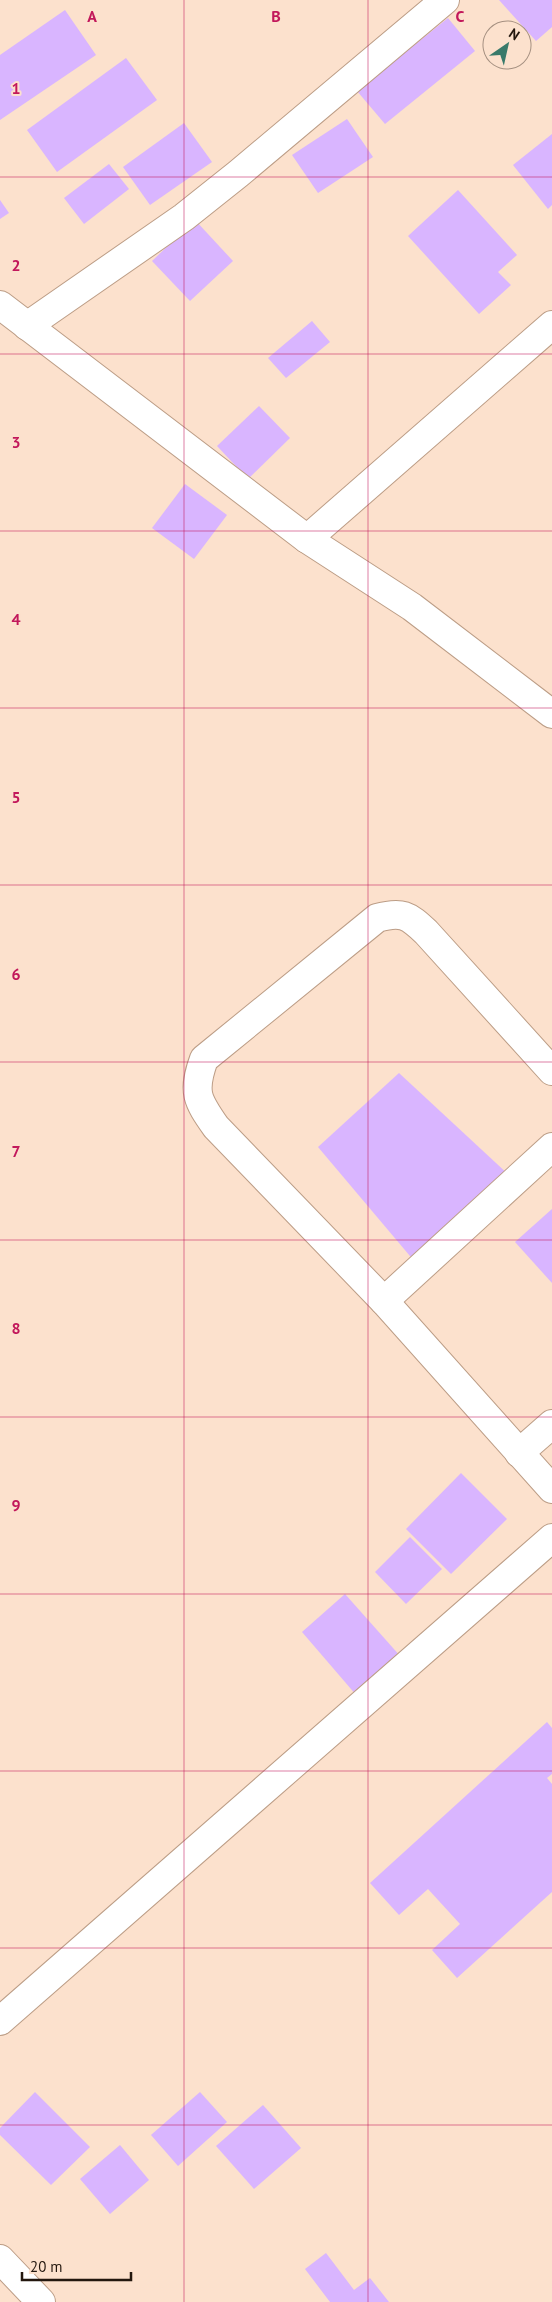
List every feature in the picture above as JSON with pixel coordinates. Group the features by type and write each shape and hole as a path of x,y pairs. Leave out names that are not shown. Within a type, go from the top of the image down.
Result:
{"street":[{"path":"27,326 184,217 445,0"},
{"path":"0,305 307,538 412,607 552,714"},
{"path":"307,538 552,325"},
{"path":"552,1071 426,932 411,918 396,913 377,918 204,1059 196,1082 202,1107 216,1127 384,1301 552,1489"},
{"path":"384,1301 552,1147"},
{"path":"519,1453 552,1424"},
{"path":"0,2021 552,1538"},
{"path":"0,2259 30,2298"}],"building":[{"path":"499,0 552,0 552,27 536,41 532,37 532,20 517,20"},
{"path":"65,10 96,55 0,120 0,55"},
{"path":"448,18 475,51 385,124 357,91"},
{"path":"126,58 157,100 57,172 27,130"},
{"path":"347,119 373,157 318,193 292,155"},
{"path":"184,123 212,162 150,205 123,167"},
{"path":"552,134 552,205 548,209 513,165"},
{"path":"109,164 129,189 84,224 64,198"},
{"path":"458,190 517,255 498,272 511,285 479,314 408,236"},
{"path":"0,200 9,213 0,219"},
{"path":"195,220 233,261 190,301 152,261"},
{"path":"312,321 330,342 286,378 268,358"},
{"path":"259,406 290,438 248,479 217,446"},
{"path":"185,484 227,515 194,559 152,528"},
{"path":"399,1073 511,1177 415,1262 318,1147"},
{"path":"552,1209 552,1283 515,1242"},
{"path":"461,1473 507,1519 451,1574 406,1529"},
{"path":"410,1537 442,1569 406,1604 375,1572"},
{"path":"345,1594 401,1657 357,1696 302,1632"},
{"path":"547,1722 552,1728 552,1774 547,1778 552,1784 552,1892 457,1978 432,1950 460,1924 428,1889 399,1915 370,1883"},
{"path":"35,2092 90,2147 51,2185 0,2135 0,2128"},
{"path":"200,2092 227,2122 178,2166 151,2135"},
{"path":"263,2105 301,2148 254,2189 216,2146"},
{"path":"120,2145 149,2180 110,2214 80,2179"},
{"path":"326,2253 354,2290 370,2278 389,2302 330,2302 305,2269"}]}
